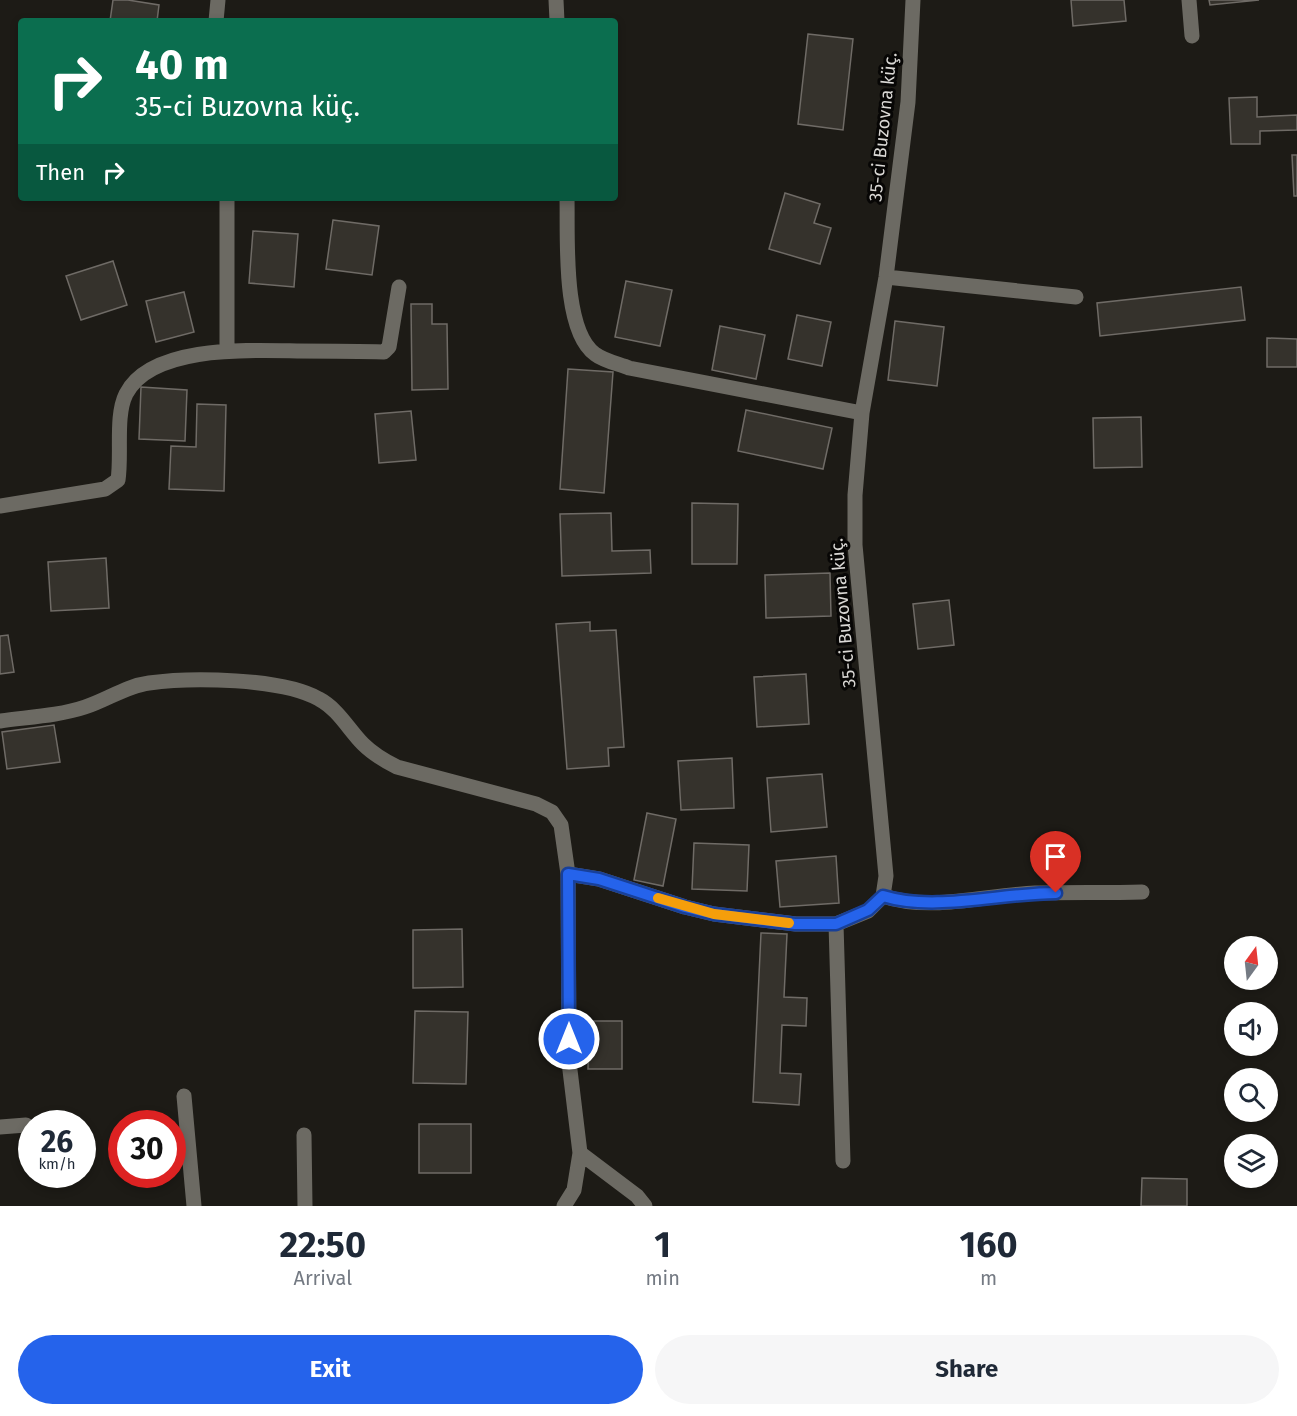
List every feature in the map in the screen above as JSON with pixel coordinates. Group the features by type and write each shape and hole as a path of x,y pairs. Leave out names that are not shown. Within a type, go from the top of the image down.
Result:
{"street":[{"path":"216,18 218,0"},
{"path":"556,0 557,18"},
{"name":"35-ci Buzovna küç.","path":"883,896 886,876 855,545 855,495 862,413 886,277 908,102 913,0"},
{"path":"1189,0 1192,36"},
{"path":"227,201 227,350"},
{"path":"567,201 573,314 583,340 595,354 629,368 862,413"},
{"path":"886,277 1076,297"},
{"path":"0,507 105,489 118,480 121,416 125,396 134,381 145,372 168,361 227,350 384,351 389,346 399,287"},
{"path":"0,721 62,713 87,707 123,690 148,683 254,682 284,687 319,698 333,709 365,746 380,759 397,767 536,804 552,812 561,825 568,874 569,1062 580,1153 574,1190 564,1206"},
{"path":"568,874 599,879 714,914 795,924 836,924 868,910 883,896 901,902 925,903 1034,893 1142,892"},
{"path":"836,924 843,1161"},
{"path":"184,1096 194,1206"},
{"path":"0,1127 18,1126"},
{"path":"304,1135 304,1206"},
{"path":"580,1153 637,1196 645,1206"}],"building":[{"path":"113,0 159,5 157,18 110,18"},
{"path":"1071,0 1124,0 1126,21 1073,26"},
{"path":"1209,0 1259,0 1210,5"},
{"path":"808,34 853,39 843,130 798,124"},
{"path":"1257,97 1257,117 1297,115 1297,130 1260,131 1260,144 1231,144 1229,98"},
{"path":"1292,155 1297,155 1297,196 1294,196"},
{"path":"785,193 820,204 814,223 831,228 820,264 769,249"},
{"path":"333,220 379,226 372,275 326,269"},
{"path":"253,231 298,234 294,287 249,283"},
{"path":"113,261 127,305 81,320 66,276"},
{"path":"626,281 672,290 660,346 615,337"},
{"path":"1241,287 1245,320 1100,336 1097,303"},
{"path":"184,292 194,332 156,342 146,301"},
{"path":"411,304 432,304 432,324 447,324 448,389 412,390"},
{"path":"797,315 831,322 822,366 788,359"},
{"path":"895,321 944,327 937,386 888,380"},
{"path":"720,326 765,335 756,379 712,370"},
{"path":"1267,338 1297,339 1297,367 1267,367"},
{"path":"568,369 613,372 604,493 560,489"},
{"path":"141,387 187,390 185,441 139,439"},
{"path":"197,404 226,405 224,491 169,489 171,446 196,447"},
{"path":"746,410 832,428 823,469 738,451"},
{"path":"411,411 416,460 379,463 375,414"},
{"path":"1141,417 1142,467 1094,468 1093,418"},
{"path":"692,503 738,504 737,564 692,564"},
{"path":"611,513 612,551 650,550 651,573 562,576 560,514"},
{"path":"106,558 109,608 51,611 48,562"},
{"path":"830,573 831,616 766,618 765,575"},
{"path":"949,600 954,645 918,649 913,604"},
{"path":"590,622 590,631 616,630 624,747 608,748 609,766 567,769 556,624"},
{"path":"8,635 14,672 0,674 0,636"},
{"path":"806,674 809,724 757,727 754,677"},
{"path":"54,725 60,762 7,769 2,732"},
{"path":"732,758 734,808 681,810 678,761"},
{"path":"822,774 827,827 771,832 767,778"},
{"path":"647,813 676,819 663,886 634,880"},
{"path":"694,843 749,845 747,891 692,889"},
{"path":"836,856 839,903 780,907 776,861"},
{"path":"462,929 463,987 413,988 413,930"},
{"path":"761,933 787,934 784,997 807,998 806,1026 782,1025 780,1073 801,1074 799,1105 753,1102"},
{"path":"415,1011 468,1012 466,1084 413,1083"},
{"path":"589,1021 622,1021 622,1069 588,1069"},
{"path":"419,1124 471,1124 471,1173 419,1173"},
{"path":"1142,1178 1187,1179 1187,1206 1141,1206"}],"slow traffic":[{"path":"658,898 714,914 789,923"}],"route":[{"path":"569,1039 568,874 599,879 714,914 795,924 836,924 868,910 883,896 901,902 925,903 1056,893"}]}
